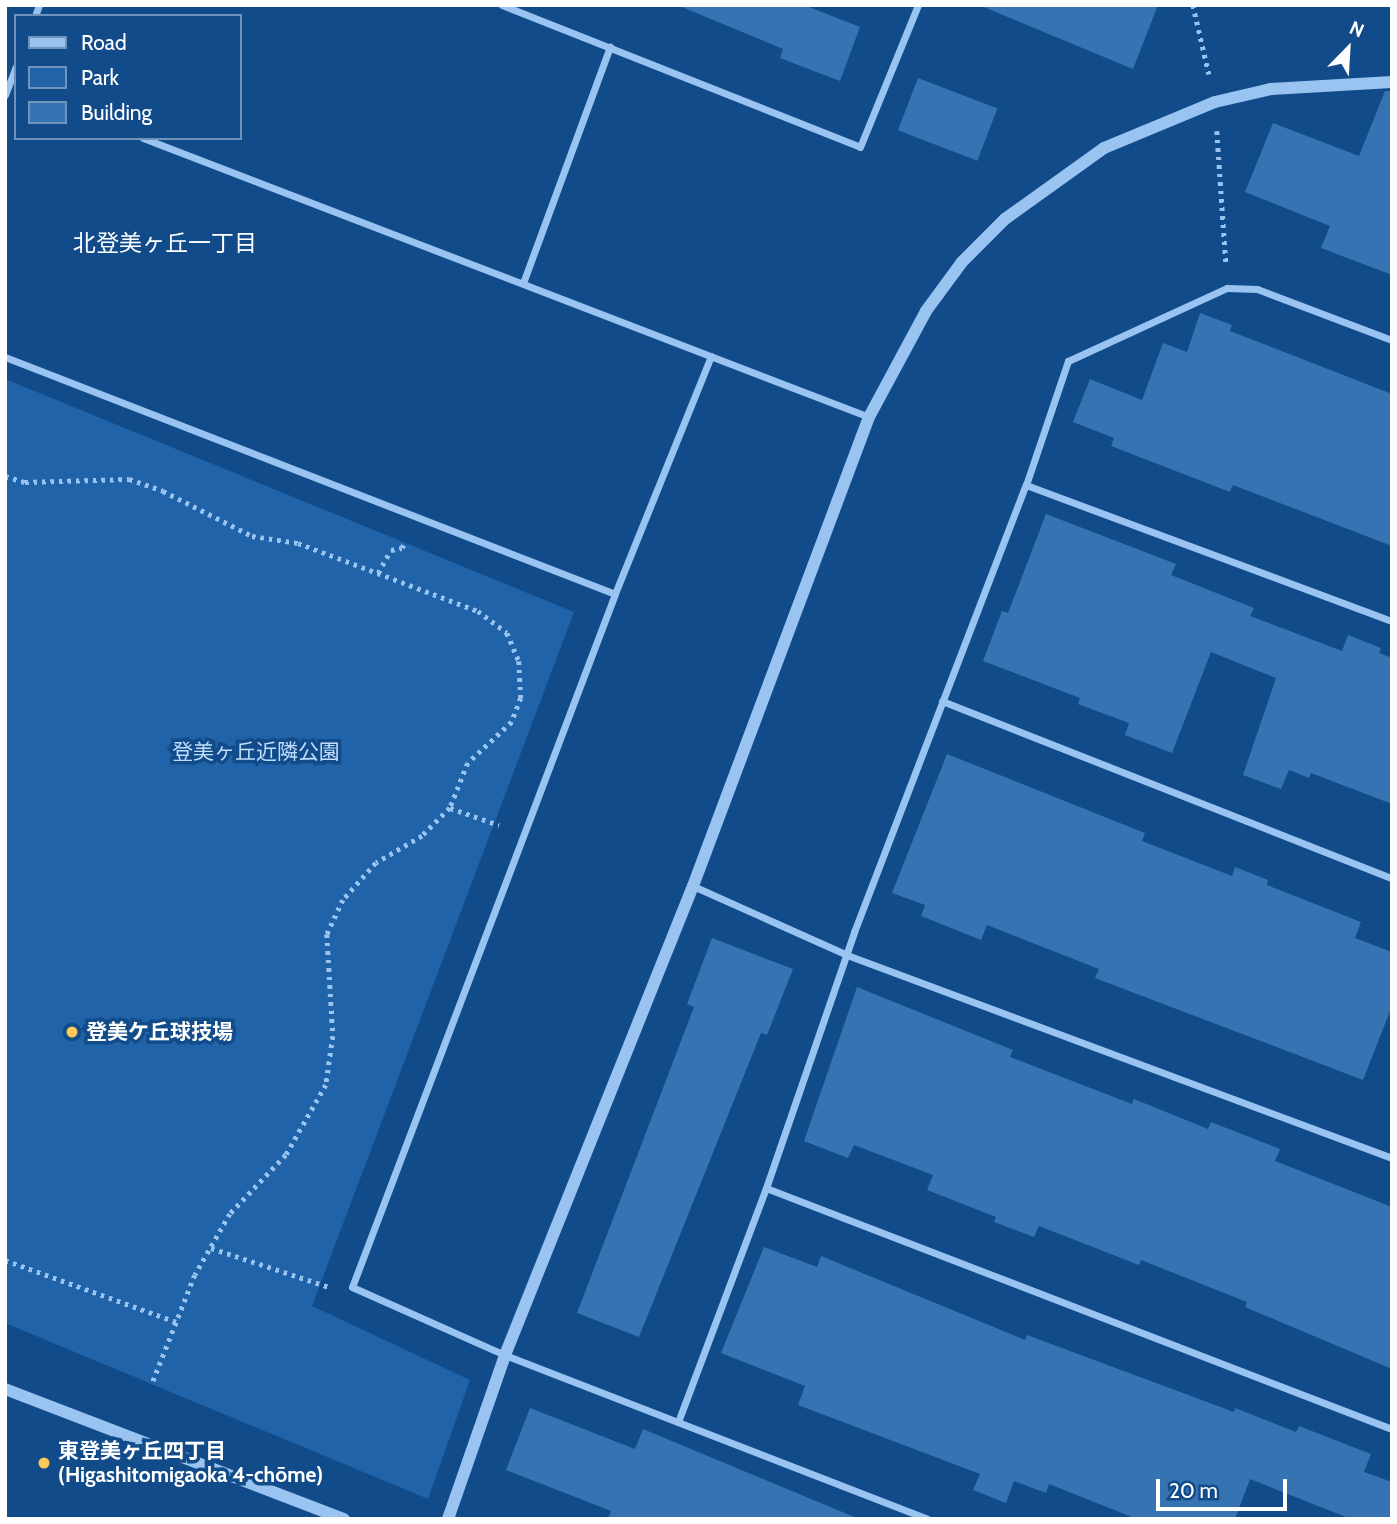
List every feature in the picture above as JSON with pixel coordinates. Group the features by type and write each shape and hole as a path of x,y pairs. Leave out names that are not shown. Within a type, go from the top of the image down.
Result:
{"street":[{"path":"502,5 860,147 918,5"},
{"path":"523,283 610,46"},
{"path":"448,1519 505,1355 693,886 869,417 926,311 962,262 1005,219 1104,148 1215,102 1316,84 1392,82"},
{"path":"148,140 869,417"},
{"path":"678,1422 766,1188 847,955 1026,485 1068,360 1227,288 1257,289 1392,340"},
{"path":"711,356 615,594 352,1287 505,1355 927,1519"},
{"path":"5,357 615,594"},
{"path":"1026,485 1392,621"},
{"path":"943,701 1392,878"},
{"path":"693,886 847,955 1392,1158"},
{"path":"766,1188 1392,1429"},
{"path":"5,1389 344,1519"}],"path":[{"path":"1194,5 1215,102 1227,288"},
{"path":"5,476 25,482 129,479 163,491 253,536 298,543 478,611 507,632 519,661 521,698 512,722 468,763 450,808 422,836 376,863 343,900 327,934 333,1036 326,1085 286,1155 230,1214 176,1322 152,1384"},
{"path":"378,573 391,550 402,548 416,516"},
{"path":"450,808 524,834"},
{"path":"211,1248 319,1287 352,1287"},
{"path":"5,1259 176,1322"}],"green space":[{"name":"登美ヶ丘近隣公園","path":"5,379 574,612 312,1306 470,1380 428,1499 5,1323"}],"building":[{"path":"677,5 804,5 860,27 840,81 780,58 783,49"},
{"path":"979,5 1158,5 1133,69"},
{"path":"918,78 997,108 977,161 898,130"},
{"path":"1385,91 1392,91 1392,275 1321,248 1330,226 1245,192 1273,123 1359,156"},
{"path":"1200,313 1232,325 1230,331 1392,394 1392,546 1233,485 1230,492 1111,446 1114,438 1073,422 1090,379 1142,400 1163,343 1187,352"},
{"path":"1046,514 1176,564 1171,575 1254,608 1250,616 1342,651 1348,635 1381,648 1379,653 1392,658 1392,804 1311,773 1309,778 1289,770 1281,789 1243,775 1276,678 1211,652 1172,753 1125,735 1129,723 1078,704 1080,698 983,661 1002,611 1008,613"},
{"path":"947,754 1145,833 1142,841 1232,876 1235,867 1268,880 1267,885 1361,922 1355,938 1392,952 1392,1006 1363,1080 1095,978 1099,969 987,925 981,940 921,916 925,905 892,893"},
{"path":"712,938 793,969 767,1035 761,1033 639,1337 577,1313 694,1007 687,1004"},
{"path":"857,987 1013,1050 1010,1057 1132,1104 1134,1099 1208,1129 1211,1122 1280,1149 1275,1161 1392,1207 1392,1369 1245,1307 1247,1302 1141,1260 1139,1265 1039,1226 1034,1237 994,1222 996,1217 927,1190 933,1175 854,1145 848,1158 804,1141"},
{"path":"764,1247 817,1267 821,1256 1025,1340 1027,1335 1234,1412 1235,1408 1296,1432 1299,1426 1371,1454 1364,1472 1392,1482 1392,1519 1351,1519 1250,1479 1235,1519 1137,1519 1049,1484 1046,1493 1014,1481 1006,1503 973,1490 980,1474 798,1405 805,1386 721,1353"},
{"path":"530,1408 635,1449 643,1429 859,1519 608,1519 611,1511 506,1470"}],"place":[{"name":"登美ケ丘球技場","path":"72,1032"},
{"name":"東登美ヶ丘四丁目 (Higashitomigaoka 4-chōme)","path":"44,1463"}],"district":[{"name":"北登美ヶ丘一丁目","path":"165,243"}]}
